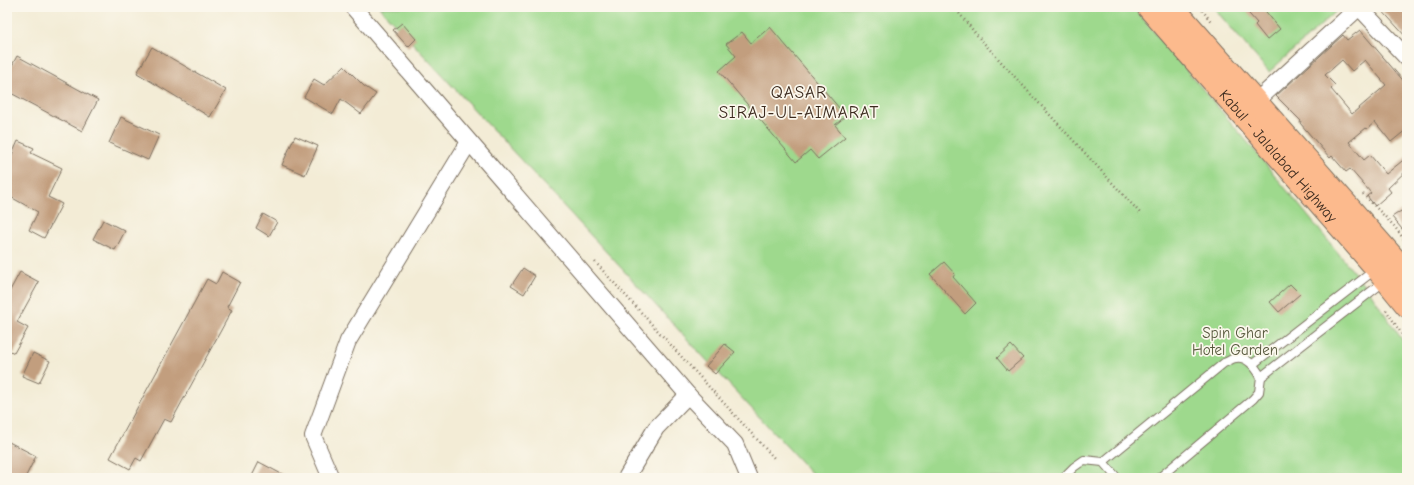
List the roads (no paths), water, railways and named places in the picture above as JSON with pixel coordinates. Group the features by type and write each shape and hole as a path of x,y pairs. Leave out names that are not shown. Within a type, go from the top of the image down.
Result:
{"highway":[{"name":"Kabul - Jalalabad Highway","path":"1148,7 1249,107 1407,273"},
{"name":"Kabul - Jalalabad Highway","path":"1173,7 1249,107 1407,306"}],"street":[{"path":"353,7 688,395 735,444 749,478"},
{"path":"1249,107 1359,7 1407,58"},
{"path":"331,478 313,436 348,341 469,142"},
{"path":"626,478 656,428 688,395"}],"lane":[{"path":"1253,364 1381,274"},
{"path":"1261,376 1381,274"},
{"path":"1103,462 1224,363 1237,358 1245,359 1253,364 1261,376 1259,392 1253,399 1159,478"},
{"path":"1063,478 1084,460 1103,462 1117,478"}],"district":[{"name":"QASAR SIRAJ-UL-AIMARAT","path":"799,102"}],"park label":[{"name":"Spin Ghar Hotel Garden","path":"1235,342"}]}
